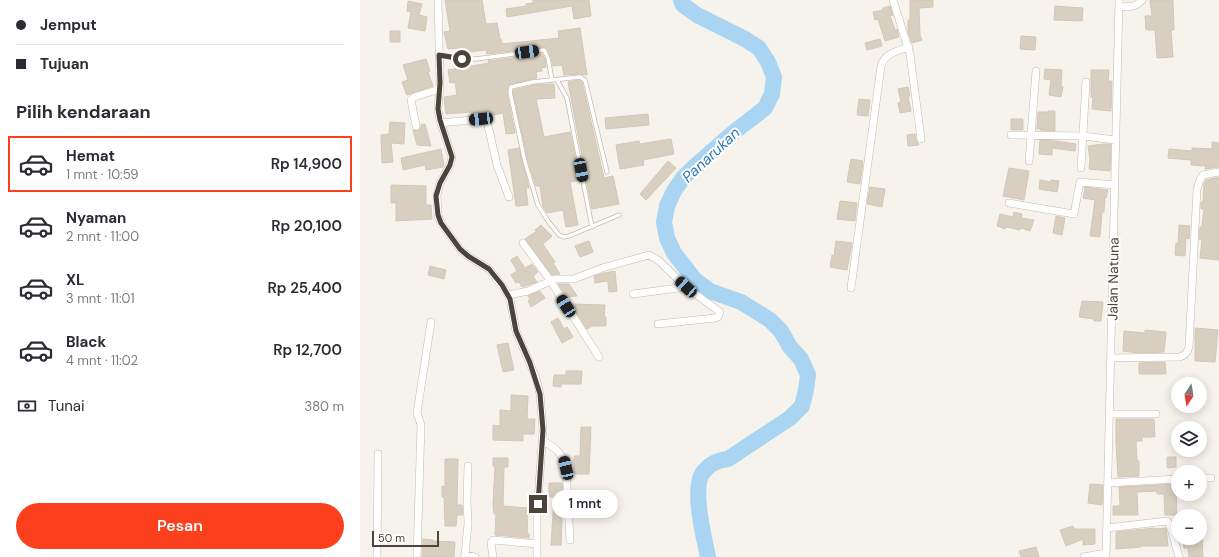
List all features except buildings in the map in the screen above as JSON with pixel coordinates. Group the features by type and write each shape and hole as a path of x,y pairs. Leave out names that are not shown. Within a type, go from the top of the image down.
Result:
{"street":[{"path":"438,0 440,89 438,109 452,157 450,165 440,183 436,196 438,215 441,223 460,249 468,256 489,269 508,295 516,331 530,363 540,394 543,441 539,476 537,557"},
{"path":"893,0 909,47 921,139"},
{"path":"1119,3 1134,6 1138,5 1142,0"},
{"name":"Jalan Natuna","path":"1106,555 1119,3"},
{"path":"851,288 881,66 888,55 909,47"},
{"path":"1029,161 1036,71"},
{"path":"1081,168 1086,82"},
{"path":"416,126 411,100 414,97 440,89"},
{"path":"441,123 481,119 487,121 497,165 509,197"},
{"path":"1011,135 1083,136 1116,140"},
{"path":"1111,358 1180,357 1185,356 1187,353 1189,348 1197,189 1203,175 1219,172"},
{"path":"1010,203 1074,214 1080,182 1115,185"},
{"path":"523,243 550,280 599,357"},
{"path":"508,295 528,291 550,280 559,278 574,278 602,268 649,255 658,260 686,287 720,312 718,317 658,324"},
{"path":"633,294 686,287"},
{"path":"417,557 420,425 417,414 431,322"},
{"path":"1110,414 1156,414"},
{"path":"543,441 552,445 564,459 566,468 570,540"},
{"path":"377,557 378,454"},
{"path":"468,466 468,523 465,556 475,557"},
{"path":"1108,483 1171,479"},
{"path":"1107,528 1166,521 1170,525 1179,557"},
{"path":"493,557 491,543 493,540 537,544"},
{"path":"1084,557 1106,555"}],"lane":[{"path":"439,55 462,59 476,59 544,50 548,58 552,80"},
{"path":"607,172 586,80 580,77 552,80 513,86 510,89 529,176 538,205 559,235 564,237 569,236 619,215"},
{"path":"557,80 566,98 592,227"}],"waterway":[{"name":"Panarukan","path":"681,0 683,5 697,15 745,39 759,48 768,62 774,77 772,94 765,108 734,132 694,167 683,178 674,191 667,206 664,222 667,238 674,253 695,280 710,291 741,302 770,320 781,331 790,347 801,359 808,375 802,406 790,418 728,459 721,460 710,466 702,474 699,482 698,503 708,557"}],"route":[{"path":"462,59 439,55 440,83 438,109 452,157 450,165 440,183 436,196 438,215 441,223 453,241 468,256 489,269 502,285 510,299 516,331 536,378 540,394 543,441 539,476 538,504"}]}
